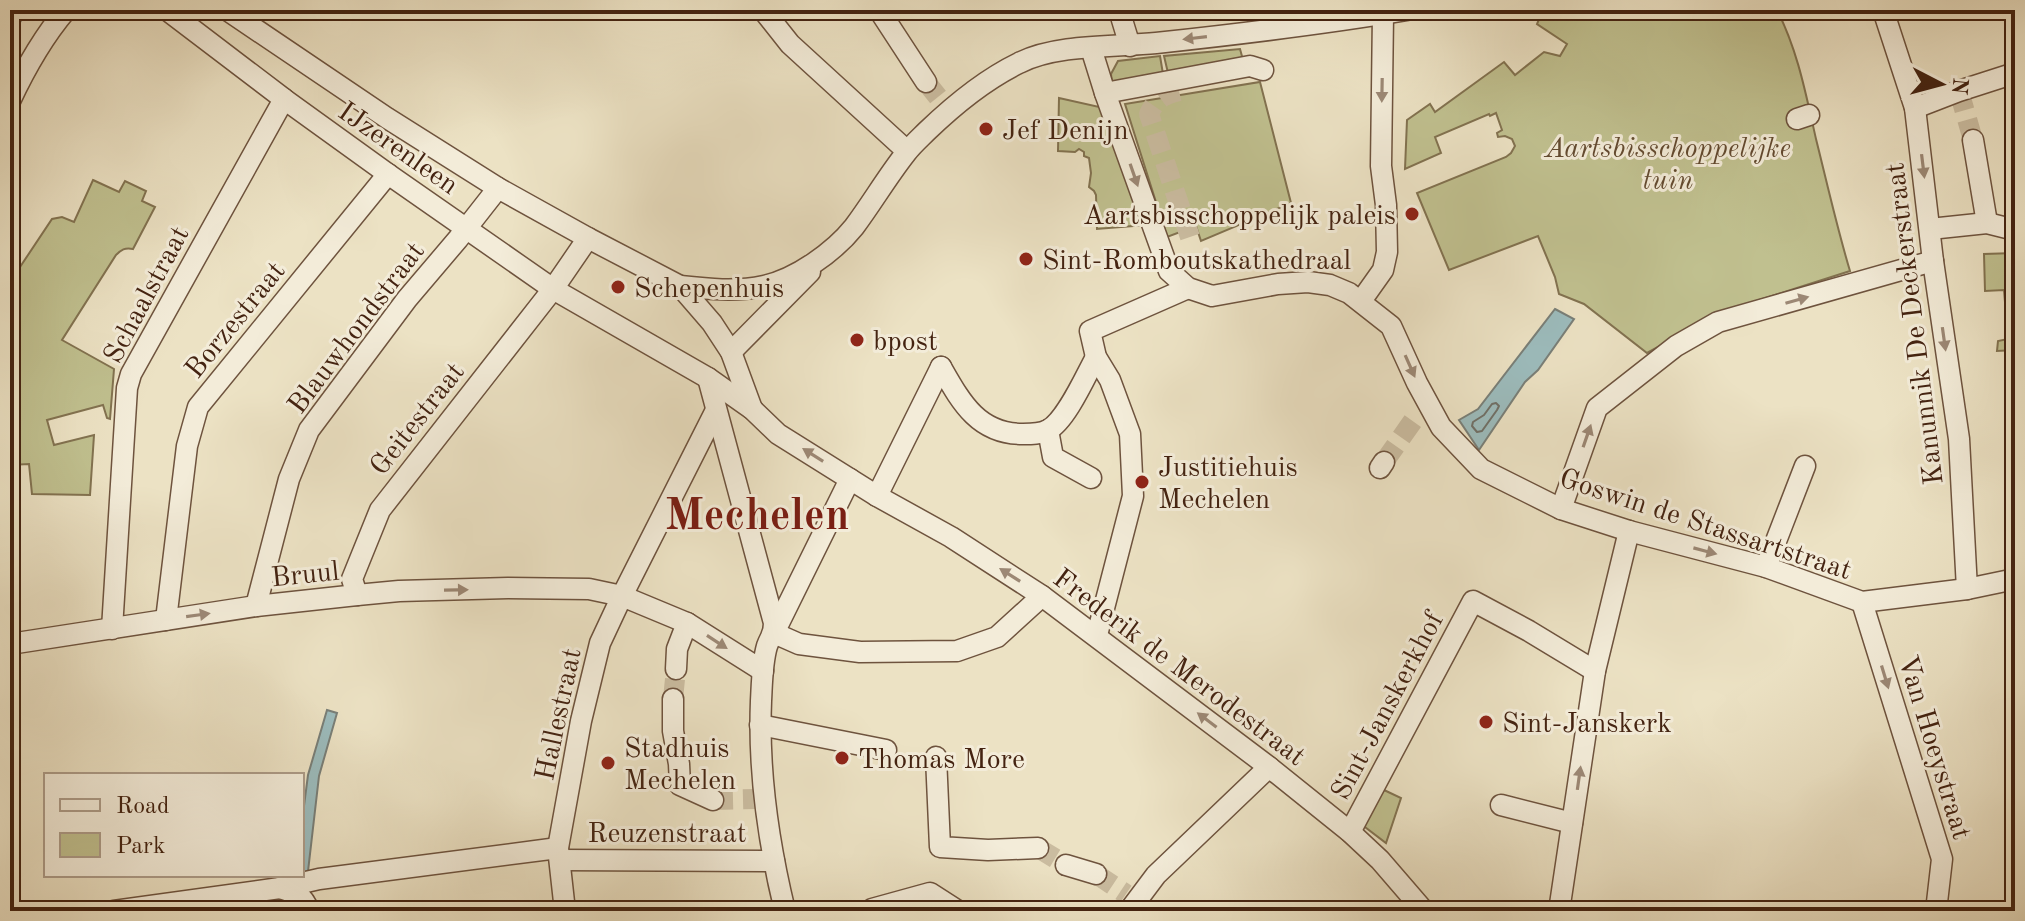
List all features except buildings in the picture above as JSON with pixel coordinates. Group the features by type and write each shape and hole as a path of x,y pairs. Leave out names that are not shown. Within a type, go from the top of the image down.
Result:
{"street":[{"path":"10,101 50,28 66,10"},
{"name":"IJzerenleen","path":"167,10 284,99 553,289 708,378"},
{"name":"IJzerenleen","path":"227,10 387,118 498,188 680,286"},
{"path":"763,10 790,44 907,151"},
{"path":"879,10 937,96"},
{"path":"1119,10 1130,46"},
{"path":"937,96 973,90 1018,63 1055,51 1130,46 1407,10"},
{"name":"Kanunnik De Deckerstraat","path":"1883,10 1915,108 1959,439 1967,589"},
{"path":"1361,301 1383,270 1387,252 1381,166 1383,14"},
{"path":"1091,48 1169,271 1188,288 1090,331 1096,357 1110,380 1130,434 1133,496 1097,635"},
{"path":"1105,93 1250,66 1263,70"},
{"path":"1915,108 2015,73"},
{"path":"731,352 852,230 907,151 937,96"},
{"name":"Schaalstraat","path":"112,629 127,388 131,374 284,99"},
{"path":"1973,140 1987,223"},
{"name":"Borzestraat","path":"166,620 187,446 198,407 388,174"},
{"name":"Blauwhondstraat","path":"256,606 289,479 309,430 407,299 498,188"},
{"path":"1930,229 1987,223 2015,230"},
{"path":"553,289 593,240"},
{"path":"680,286 719,290 765,286 793,275 827,255"},
{"path":"1561,509 1597,408 1676,346 1718,322 1933,261"},
{"name":"Goswin de Stassartstraat","path":"1188,288 1212,296 1308,282 1330,285 1361,301 1391,326 1423,413 1441,427 1481,469 1561,509 1629,531 1766,567 1862,602 1967,589 2015,579"},
{"path":"680,286 712,323 731,352 752,409"},
{"name":"Geitestraat","path":"357,595 352,579 380,510 553,289"},
{"path":"877,496 941,367 959,397 987,427 1011,434 1033,434 1048,430 1070,405 1096,357"},
{"path":"708,378 774,623 774,633"},
{"name":"Frederik de Merodestraat","path":"708,378 752,409 778,434 877,496 951,537 1097,635 1264,772 1350,832 1380,860 1424,911"},
{"name":"Hallestraat","path":"565,911 559,854 581,721 600,643 616,594 716,410"},
{"path":"1048,430 1053,457 1091,478"},
{"path":"1766,567 1805,466"},
{"path":"785,911 759,799 763,671 768,644 850,479"},
{"path":"1559,911 1595,671 1629,531"},
{"name":"Bruul","path":"10,644 256,606 399,591 589,589 616,594 687,623 763,671"},
{"path":"774,633 799,644 860,652 957,651 997,637 1042,596"},
{"name":"Sint-Janskerkhof","path":"1350,832 1473,601 1595,671"},
{"name":"Van Hoeystraat","path":"1862,602 1942,859 1936,911"},
{"path":"676,669 677,649 687,623"},
{"path":"673,699 673,731 680,785 713,800"},
{"path":"760,725 886,750"},
{"path":"936,757 940,847 988,850 1038,848"},
{"path":"1130,902 1264,772"},
{"path":"1501,805 1572,823"},
{"name":"Reuzenstraat","path":"114,911 280,888 319,879 559,854 774,861"},
{"path":"1066,865 1096,874"},
{"path":"280,888 305,899 309,911"},
{"path":"872,909 930,893 958,911"}],"green space":[{"name":"Aartsbisschoppelijke tuin","path":"1538,10 1777,10 1801,73 1850,271 1722,312 1647,353 1584,304 1559,294 1538,236 1449,270 1417,193 1506,157 1515,146 1512,139 1498,137 1497,133 1502,130 1496,113 1489,114 1435,137 1441,153 1405,169 1407,120 1430,104 1435,112 1504,62 1515,75 1544,52 1560,56 1567,44 1537,24 1542,12"},
{"path":"1240,49 1243,60 1168,73 1164,56"},
{"path":"1160,56 1163,74 1112,83 1111,74 1118,61"},
{"path":"1260,82 1291,203 1201,241 1196,226 1167,237 1125,104"},
{"path":"1059,98 1104,108 1145,225 1097,229 1096,195 1089,187 1089,158 1079,149 1075,152 1058,151"},
{"path":"93,180 119,192 125,181 146,191 142,201 155,207 133,249 123,249 116,255 62,340 114,369 110,419 103,405 47,420 54,445 94,435 90,495 32,494 29,464 10,465 10,282 52,219 62,217 74,222"},
{"path":"2015,253 2015,350 1997,351 1998,341 2008,339 2004,290 1985,291 1984,254"},
{"path":"1384,790 1401,798 1386,843 1361,824"}],"water":[{"path":"10,10 27,10 10,40"},
{"path":"1555,309 1574,319 1538,370 1525,382 1479,450 1459,420 1478,409"},
{"path":"327,710 337,713 319,776 307,880 304,877 304,806 308,775"}],"tunnel":[{"path":"926,82 938,97"},
{"path":"1179,91 1161,98 1149,114 1190,237"},
{"path":"1959,91 1973,140"},
{"path":"1384,462 1415,418"},
{"path":"673,699 676,669"},
{"path":"713,800 755,799"},
{"path":"1038,848 1066,865"},
{"path":"1096,874 1126,894"}],"place":[{"name":"Jef Denijn","path":"986,129"},
{"name":"Aartsbisschoppelijk paleis","path":"1412,214"},
{"name":"Sint-Romboutskathedraal","path":"1026,259"},
{"name":"Schepenhuis","path":"618,287"},
{"name":"bpost","path":"857,340"},
{"name":"Justitiehuis Mechelen","path":"1142,482"},
{"name":"Sint-Janskerk","path":"1486,722"},
{"name":"Thomas More","path":"842,758"},
{"name":"Stadhuis Mechelen","path":"608,763"}],"district":[{"name":"Mechelen","path":"757,514"}]}
